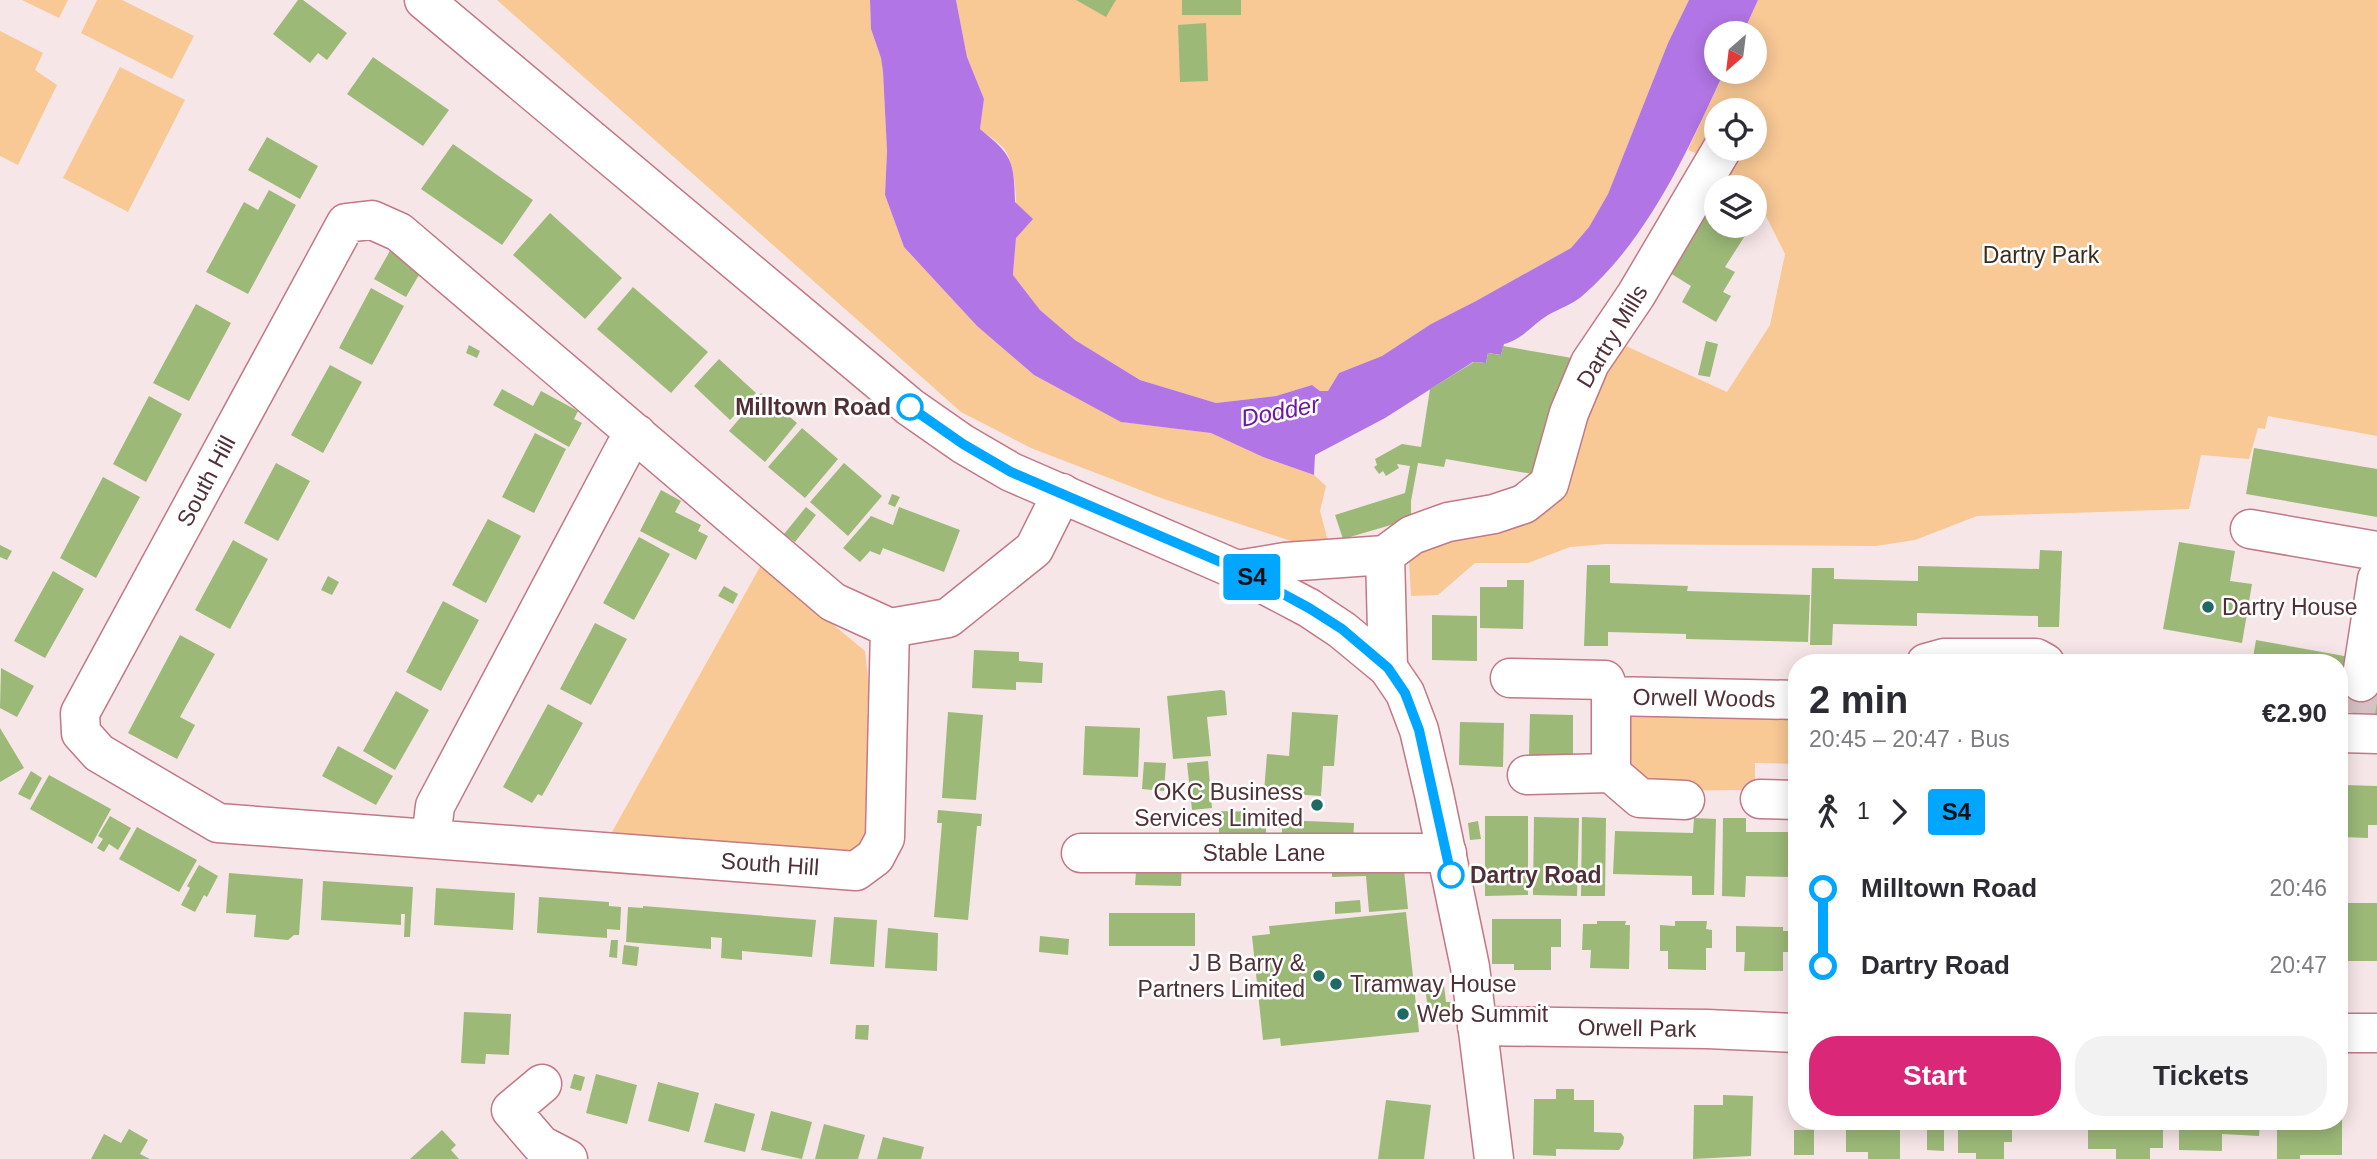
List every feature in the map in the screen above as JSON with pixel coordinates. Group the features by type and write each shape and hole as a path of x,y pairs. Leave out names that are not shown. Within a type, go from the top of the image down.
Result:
{"street":[{"path":"424,0 910,407 963,444 1011,472 1237,569 1342,629 1388,668 1405,693 1419,730 1447,853 1470,967 1494,1159"},
{"name":"Dartry Mills","path":"1385,555 1412,535 1448,522 1494,514 1524,504 1549,484 1569,413 1590,363 1636,295 1715,161"},
{"name":"South Hill","path":"372,220 399,232 833,602 890,628 885,838 875,857 856,871 218,823 99,753 81,733 80,713 346,223 372,220"},
{"path":"431,839 435,806 625,448 636,434"},
{"path":"890,628 948,618 1034,549 1062,493"},
{"path":"2250,529 2377,551"},
{"path":"1237,569 1285,562 1385,555 1388,668"},
{"path":"2357,719 2377,579"},
{"name":"Orwell Woods","path":"1510,678 1605,680 1611,696 1611,774"},
{"name":"Orwell Woods","path":"1611,696 1788,700"},
{"path":"1527,775 1611,774 1640,798 1685,800"},
{"name":"Stable Lane","path":"1082,853 1447,853"},
{"name":"Orwell Park","path":"1477,1026 1788,1033"},
{"path":"2348,1033 2377,1033"},
{"path":"542,1084 511,1110 541,1145 568,1159"}],"green space":[{"path":"22,0 68,0 59,18"},
{"path":"97,0 122,0 194,36 172,79 81,33"},
{"path":"497,0 870,0 871,29 883,72 887,151 885,195 904,247 977,326 1034,375 1122,422 1212,433 1263,457 1314,475 1326,486 1320,511 1328,541 1294,542 1161,498 1031,448 961,412"},
{"path":"956,0 1689,0 1668,43 1608,194 1589,227 1571,248 1431,324 1382,356 1339,373 1328,391 1320,391 1312,385 1276,396 1216,403 1140,380 1075,340 1040,310 1013,275 1016,211 1014,177 1005,150 980,129 984,99 967,57"},
{"name":"Dartry Park","path":"1758,0 2377,0 2377,436 2268,416 2265,429 2258,428 2249,459 2201,455 2189,509 1977,516 1915,540 1876,546 1606,544 1570,547 1528,563 1475,563 1438,595 1411,596 1409,562 1417,544 1528,507 1617,342 1727,392 1770,325 1785,254 1767,218 1767,175 1730,175 1714,161 1767,161 1767,98 1712,98 1718,84 1768,84 1768,21 1748,21"},
{"path":"0,31 43,53 35,70 57,85 18,165 0,156"},
{"path":"120,67 185,100 128,212 63,178"},
{"name":"Dartry Park","path":"1704,115 1704,157 1688,150"},
{"path":"761,565 865,651 869,686 867,713 876,743 871,830 856,851 831,856 607,841"},
{"path":"1621,709 1788,711 1788,764 1755,763 1755,781 1747,790 1644,791 1624,777"}],"water":[{"name":"Dodder","path":"870,0 956,0 967,57 984,99 980,129 1005,152 1014,177 1015,202 1033,219 1016,238 1013,275 1040,310 1075,340 1140,380 1216,403 1276,396 1312,385 1320,391 1328,391 1339,373 1382,356 1431,324 1571,248 1589,227 1608,194 1668,43 1689,0 1758,0 1748,21 1704,21 1704,84 1718,84 1712,98 1704,98 1704,114 1664,192 1627,249 1605,274 1577,300 1548,315 1516,339 1504,344 1501,355 1488,353 1486,363 1473,362 1385,418 1315,455 1314,475 1263,457 1211,433 1121,422 1034,375 977,326 904,247 885,195 887,151 883,72 871,29"}],"building":[{"path":"298,0 303,0 347,33 327,60 318,53 310,63 273,34"},
{"path":"1076,0 1116,0 1106,17"},
{"path":"1182,0 1241,0 1241,15 1182,15"},
{"path":"1206,23 1208,81 1180,82 1178,25"},
{"path":"373,57 449,110 423,146 347,94"},
{"path":"267,137 318,166 300,199 248,170"},
{"path":"453,144 533,200 502,245 421,189"},
{"path":"269,190 296,205 248,294 206,272 244,202 258,210"},
{"path":"550,213 622,278 585,319 513,255"},
{"path":"1704,215 1704,238 1744,238 1725,267 1735,272 1723,292 1731,296 1716,322 1682,302 1691,286 1670,273"},
{"path":"391,249 423,268 406,297 374,279"},
{"path":"633,287 708,352 671,393 597,329"},
{"path":"371,288 404,306 372,365 339,348"},
{"path":"196,304 231,323 189,401 153,383"},
{"path":"1706,341 1718,344 1710,377 1698,375"},
{"path":"469,345 480,351 477,358 466,353"},
{"path":"1503,346 1578,359 1538,475 1446,459 1444,467 1418,463 1411,517 1343,539 1335,515 1405,493 1410,466 1397,464 1399,468 1386,476 1383,471 1379,474 1374,467 1377,465 1375,459 1402,444 1421,447 1430,389 1474,362 1486,363 1488,353 1501,355"},
{"path":"719,359 756,393 730,420 694,386"},
{"path":"330,365 362,382 323,453 291,435"},
{"path":"502,389 533,406 541,391 578,411 574,419 582,423 569,447 493,405"},
{"path":"761,393 797,423 765,462 729,431"},
{"path":"149,396 182,414 146,482 113,464"},
{"path":"802,428 838,459 805,498 768,467"},
{"path":"535,433 566,449 534,513 502,497"},
{"path":"2254,448 2377,469 2377,517 2246,494"},
{"path":"276,463 310,481 278,541 244,523"},
{"path":"844,463 882,496 848,536 810,502"},
{"path":"103,477 140,497 96,578 60,558"},
{"path":"661,490 681,501 675,512 701,525 698,531 708,536 696,560 640,531"},
{"path":"892,494 900,497 895,507 888,504"},
{"path":"806,507 816,515 795,542 784,534"},
{"path":"899,507 960,530 944,572 883,548 880,555 870,551 860,562 843,548 871,516 893,525"},
{"path":"488,519 521,536 486,603 452,585"},
{"path":"639,537 670,554 634,620 603,603"},
{"path":"233,540 268,559 230,629 195,610"},
{"name":"Dartry House","path":"2179,542 2235,551 2230,581 2252,584 2242,643 2163,629"},
{"path":"0,545 12,551 7,560 0,557"},
{"path":"2040,550 2062,551 2059,627 2038,627 2038,616 1917,613 1917,626 1833,624 1832,645 1810,645 1812,568 1834,568 1834,579 1918,581 1918,566 2039,569"},
{"path":"1587,565 1610,565 1610,583 1688,586 1687,591 1810,595 1808,642 1686,639 1686,634 1608,632 1608,646 1584,646"},
{"path":"53,571 84,589 45,658 14,641"},
{"path":"328,576 339,582 332,595 321,590"},
{"path":"1507,580 1524,580 1523,629 1480,628 1480,587 1507,587"},
{"path":"724,586 738,594 733,604 718,596"},
{"path":"443,601 479,620 441,691 406,672"},
{"path":"1432,615 1477,616 1477,661 1432,660"},
{"path":"595,623 627,639 591,705 560,689"},
{"path":"180,635 215,654 180,717 195,725 177,759 128,733"},
{"path":"2256,640 2333,654 2254,654"},
{"path":"974,650 1019,652 1019,661 1043,663 1042,683 1016,682 1016,690 972,688"},
{"path":"2348,657 2355,658 2377,685 2377,717 2348,712"},
{"path":"1,668 34,686 17,717 0,708"},
{"path":"396,691 429,710 395,770 363,751"},
{"path":"1225,691 1227,715 1207,717 1211,756 1173,759 1167,696"},
{"path":"548,704 583,723 542,796 538,794 532,803 503,787"},
{"path":"948,712 983,715 976,800 942,798"},
{"path":"1292,712 1338,715 1334,766 1323,766 1321,796 1264,792 1267,754 1289,756"},
{"path":"1530,714 1573,715 1573,757 1529,757"},
{"path":"1460,722 1504,723 1503,767 1459,765"},
{"path":"1085,726 1140,728 1138,777 1083,775"},
{"path":"0,728 24,768 0,782"},
{"path":"338,746 393,776 376,805 322,776"},
{"path":"1208,761 1212,808 1192,810 1187,763"},
{"path":"1144,762 1166,763 1164,791 1142,789"},
{"path":"31,771 42,778 30,800 18,794"},
{"path":"49,775 111,809 92,844 30,809"},
{"path":"2348,785 2377,786 2377,825 2368,825 2368,838 2348,837"},
{"path":"938,810 982,814 981,826 977,826 968,920 934,917 942,823 937,823"},
{"path":"1219,811 1266,812 1266,844 1219,844"},
{"path":"110,816 131,828 118,850 109,844 104,852 97,848 103,839 98,836"},
{"path":"1485,816 1528,816 1528,895 1485,896"},
{"path":"1534,817 1579,818 1577,896 1533,895"},
{"path":"1582,817 1606,818 1605,896 1581,896"},
{"path":"1694,818 1716,819 1714,895 1692,895 1692,876 1613,874 1615,831 1693,833"},
{"path":"1723,818 1746,818 1746,832 1788,832 1788,877 1746,876 1745,897 1722,896"},
{"path":"1282,820 1354,823 1353,846 1282,843"},
{"path":"1478,821 1481,839 1470,840 1468,823"},
{"path":"137,827 197,860 179,892 119,859"},
{"path":"1137,859 1182,860 1181,886 1135,885"},
{"path":"1403,860 1408,909 1369,912 1366,876 1332,877 1332,862"},
{"path":"199,865 218,876 195,912 181,905 190,888 187,886"},
{"path":"229,873 303,879 299,935 288,940 254,937 256,915 226,913"},
{"path":"323,881 413,887 410,937 404,937 405,914 401,914 401,925 321,920"},
{"path":"436,888 515,893 513,930 434,925"},
{"path":"539,897 609,902 609,906 621,907 620,930 607,929 607,938 537,933"},
{"path":"1360,900 1361,912 1335,914 1335,902"},
{"path":"2348,903 2377,903 2377,961 2348,961"},
{"path":"628,907 816,920 812,957 742,951 742,960 721,958 722,938 711,937 711,949 626,942"},
{"name":"Tramway House","path":"1406,912 1419,1032 1281,1046 1280,1038 1263,1040 1252,936 1270,934 1269,926"},
{"path":"1109,913 1195,913 1195,946 1109,946"},
{"path":"834,917 877,920 874,967 830,964"},
{"path":"1492,919 1561,919 1561,947 1551,947 1551,970 1514,970 1514,964 1492,964"},
{"path":"1597,921 1626,921 1625,925 1630,925 1629,969 1590,968 1591,950 1582,950 1583,924 1597,924"},
{"path":"1675,921 1707,921 1706,929 1712,930 1712,948 1706,948 1706,970 1668,969 1668,951 1660,951 1660,925 1675,926"},
{"path":"1736,926 1783,927 1783,931 1788,931 1788,952 1783,952 1783,971 1744,971 1745,952 1736,952"},
{"path":"888,928 938,933 937,971 885,968"},
{"path":"1040,936 1069,939 1068,955 1039,952"},
{"path":"611,940 618,940 617,958 609,957"},
{"path":"624,945 639,947 637,966 622,964"},
{"path":"1444,985 1446,1002 1451,1002 1453,1019 1430,1022 1425,988"},
{"path":"464,1012 511,1014 509,1055 486,1054 485,1064 461,1063"},
{"path":"856,1025 869,1025 868,1040 855,1039"},
{"path":"574,1074 585,1077 581,1091 570,1088"},
{"path":"596,1074 637,1085 627,1124 586,1113"},
{"path":"658,1082 699,1093 689,1132 648,1121"},
{"path":"1556,1089 1574,1089 1574,1100 1594,1100 1594,1132 1621,1133 1624,1137 1619,1150 1556,1149 1556,1156 1533,1155 1534,1099 1556,1099"},
{"path":"1723,1095 1753,1096 1751,1156 1693,1159 1694,1105 1723,1105"},
{"path":"1386,1100 1431,1105 1424,1159 1378,1159"},
{"path":"715,1103 755,1114 745,1152 704,1142"},
{"path":"771,1111 812,1122 802,1159 761,1150"},
{"path":"824,1124 865,1135 858,1159 815,1159"},
{"path":"129,1129 148,1140 140,1154 150,1159 91,1159 104,1134 121,1143"},
{"path":"442,1130 456,1145 451,1150 459,1159 410,1159"},
{"path":"1794,1130 1814,1130 1814,1155 1794,1155"},
{"path":"1846,1130 1900,1130 1900,1159 1868,1159 1868,1152 1846,1152"},
{"path":"1927,1130 1944,1130 1944,1151 1927,1150"},
{"path":"1958,1130 2012,1130 2012,1142 2004,1142 2004,1159 1976,1159 1976,1153 1958,1153"},
{"path":"2088,1130 2163,1130 2163,1148 2150,1148 2150,1159 2116,1159 2116,1149 2088,1149"},
{"path":"2179,1130 2259,1130 2259,1136 2222,1134 2222,1151 2179,1150"},
{"path":"2277,1130 2342,1130 2342,1155 2300,1155 2300,1159 2277,1159"},
{"path":"883,1137 924,1147 921,1159 877,1159"}],"tunnel":[{"path":"2356,713 2361,682"}],"bus line":[{"name":"S4","path":"910,407 963,444 1011,472 1237,569 1309,608 1342,629 1388,668 1405,693 1419,730 1451,875"}],"place":[{"name":"Milltown Road","path":"910,407"},
{"name":"Dartry House","path":"2208,607"},
{"name":"OKC Business Services Limited","path":"1317,805"},
{"name":"Dartry Road","path":"1451,875"},
{"name":"J B Barry & Partners Limited","path":"1319,976"},
{"name":"Tramway House","path":"1336,984"},
{"name":"Web Summit","path":"1403,1014"}]}
